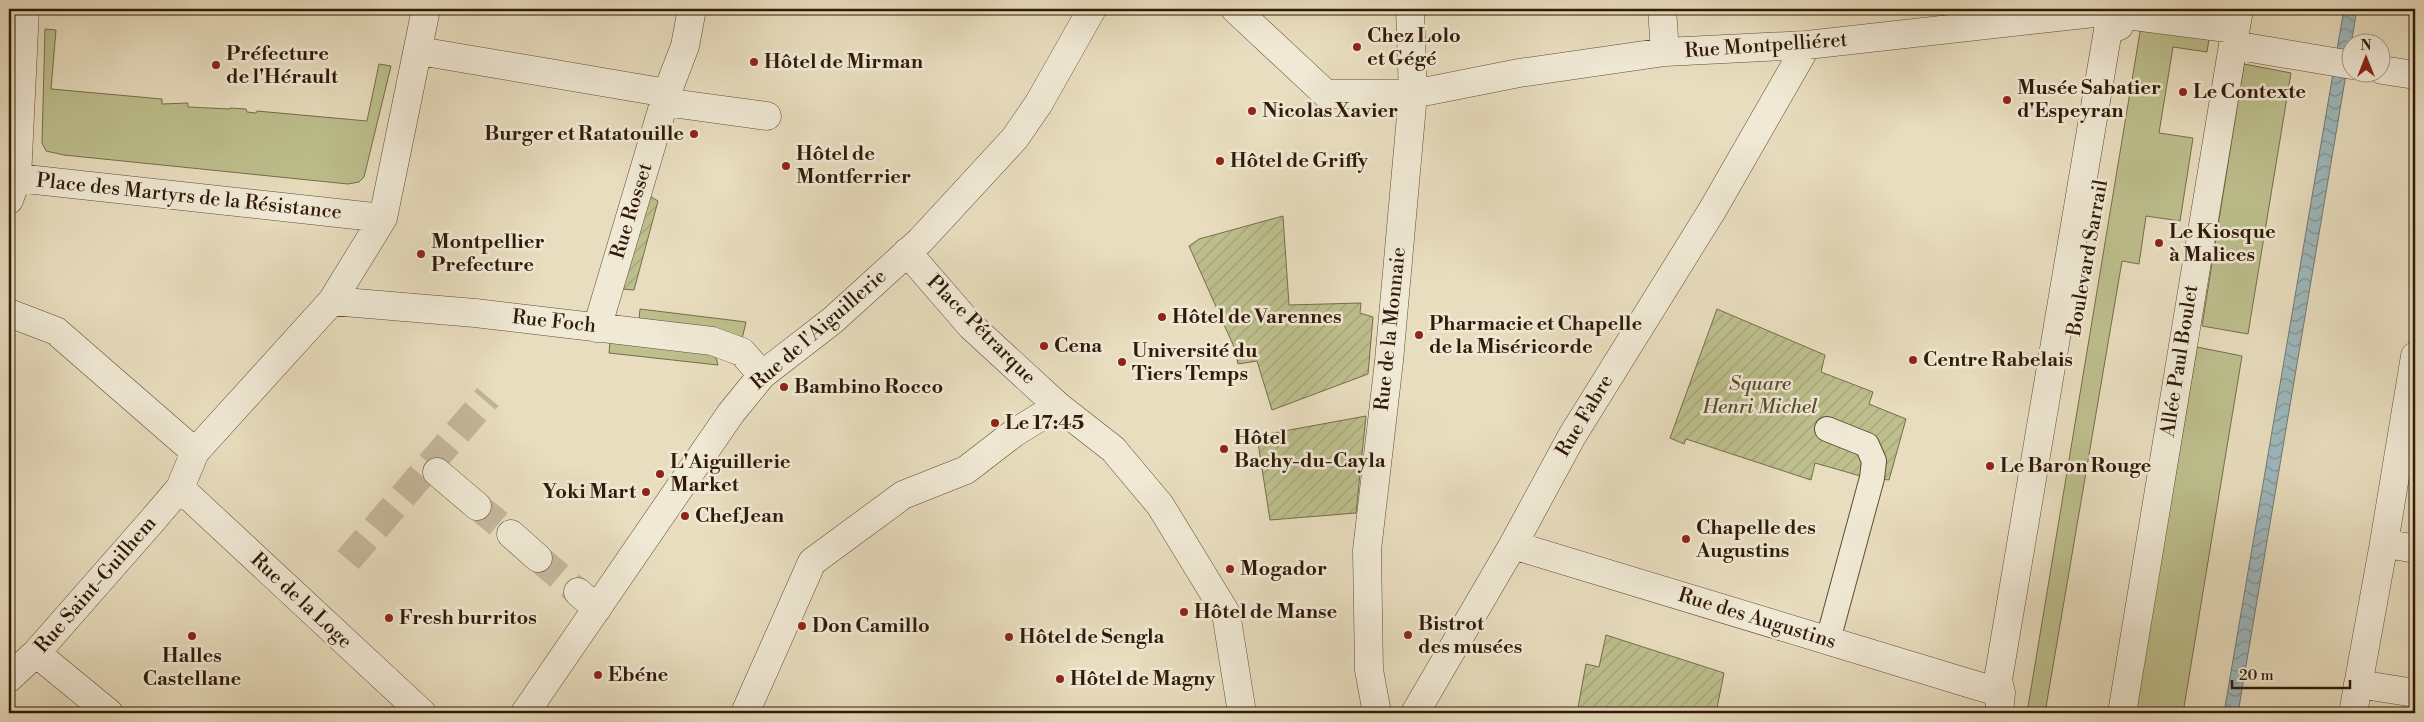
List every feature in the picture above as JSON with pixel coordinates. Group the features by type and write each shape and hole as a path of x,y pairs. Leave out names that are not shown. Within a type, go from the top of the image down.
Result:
{"street":[{"path":"13,189 15,69 25,9"},
{"path":"180,488 195,452 332,301 384,218 426,9"},
{"name":"Rue Rosset","path":"597,328 665,98 685,46 692,9"},
{"name":"Rue de l'Aiguillerie","path":"526,713 588,601 731,413 762,375 833,320 920,241 1015,138 1040,103 1092,9"},
{"name":"Rue Montpelliéret","path":"1235,9 1326,94 1413,94 1519,74 1664,52 1807,45 2102,12 2121,16 2236,28 2342,62"},
{"name":"Rue de la Monnaie","path":"1377,713 1369,670 1366,550 1389,361 1413,94 1410,9"},
{"path":"1662,9 1664,52"},
{"name":"Boulevard Sarrail","path":"2000,703 2016,682 2126,34 2121,16"},
{"name":"Allée Paul Boulet","path":"2122,713 2236,28"},
{"name":"Rue Fabre","path":"1415,713 1513,544 1572,436 1713,209 1807,45"},
{"path":"419,50 767,116"},
{"path":"2392,72 2415,75"},
{"name":"Place des Martyrs de la Résistance","path":"13,189 384,218"},
{"name":"Place Pétrarque","path":"907,252 971,326 1058,406 1113,449 1160,505 1226,613 1242,713"},
{"name":"Rue Foch","path":"332,301 475,313 712,341 742,352 762,375"},
{"path":"9,313 56,331 195,452"},
{"path":"2353,713 2384,543 2407,459 2415,356"},
{"path":"745,713 812,562 903,495 966,470 1014,432 1058,406"},
{"path":"437,472 477,506"},
{"name":"Rue Saint-Guilhem","path":"9,678 36,653 180,488"},
{"name":"Rue de la Loge","path":"180,488 422,713"},
{"path":"511,534 538,558"},
{"path":"2384,543 2415,549"},
{"name":"Rue des Augustins","path":"1513,544 1828,640 2000,703"},
{"path":"36,653 108,713"},
{"path":"2358,684 2415,693"}],"lane":[{"path":"1827,429 1867,445 1874,461 1872,478 1828,640"}],"green space":[{"path":"2141,26 2209,39 2207,52 2173,47 2159,133 2193,138 2180,221 2146,216 2139,264 2122,261 2045,713 2027,713"},
{"path":"45,29 56,30 51,89 162,99 162,104 188,103 188,107 246,109 247,112 256,113 257,111 367,121 379,64 391,66 364,177 359,182 348,184 64,155 46,151 42,143"},
{"path":"2244,64 2291,73 2248,334 2202,326"},
{"path":"648,195 658,201 634,290 621,289"},
{"path":"1283,216 1289,305 1361,303 1360,313 1373,317 1368,374 1272,410 1257,361 1238,364 1234,347 1189,246 1199,239"},
{"path":"640,309 746,322 742,339 724,331 639,319"},
{"name":"Square Henri Michel","path":"1717,309 1825,355 1821,372 1873,392 1869,404 1906,419 1889,480 1864,477 1815,463 1811,480 1686,439 1684,444 1670,438"},
{"path":"610,342 710,353 716,358 718,365 609,353"},
{"path":"2197,347 2242,356 2183,713 2135,713"},
{"path":"1366,416 1356,513 1270,520 1257,436"},
{"path":"1606,635 1724,673 1716,713 1577,713 1586,664 1599,667"}],"water":[{"path":"2344,9 2357,9 2353,32 2342,32 2342,82 2345,82 2238,713 2224,713"}],"tunnel":[{"path":"348,560 488,397"},
{"path":"477,506 511,534"},
{"path":"538,558 578,592"}],"place":[{"name":"Chez Lolo et Gégé","path":"1357,47"},
{"name":"Hôtel de Mirman","path":"754,62"},
{"name":"Préfecture de l'Hérault","path":"216,65"},
{"name":"Le Contexte","path":"2183,92"},
{"name":"Musée Sabatier d'Espeyran","path":"2007,100"},
{"name":"Nicolas Xavier","path":"1252,111"},
{"name":"Burger et Ratatouille","path":"694,134"},
{"name":"Hôtel de Griffy","path":"1220,161"},
{"name":"Hôtel de Montferrier","path":"786,166"},
{"name":"Le Kiosque à Malices","path":"2159,243"},
{"name":"Montpellier Prefecture","path":"421,254"},
{"name":"Hôtel de Varennes","path":"1162,317"},
{"name":"Pharmacie et Chapelle de la Miséricorde","path":"1419,335"},
{"name":"Cena","path":"1044,346"},
{"name":"Centre Rabelais","path":"1913,360"},
{"name":"Université du Tiers Temps","path":"1122,362"},
{"name":"Bambino Rocco","path":"784,387"},
{"name":"Le 17:45","path":"995,423"},
{"name":"Hôtel Bachy-du-Cayla","path":"1224,449"},
{"name":"Le Baron Rouge","path":"1990,466"},
{"name":"L'Aiguillerie Market","path":"660,474"},
{"name":"Yoki Mart","path":"646,492"},
{"name":"Chef Jean","path":"685,516"},
{"name":"Chapelle des Augustins","path":"1686,539"},
{"name":"Mogador","path":"1230,569"},
{"name":"Hôtel de Manse","path":"1184,612"},
{"name":"Fresh burritos","path":"389,618"},
{"name":"Don Camillo","path":"802,626"},
{"name":"Bistrot des musées","path":"1408,635"},
{"name":"Halles Castellane","path":"192,636"},
{"name":"Hôtel de Sengla","path":"1009,637"},
{"name":"Ebéne","path":"598,675"},
{"name":"Hôtel de Magny","path":"1060,679"}]}
